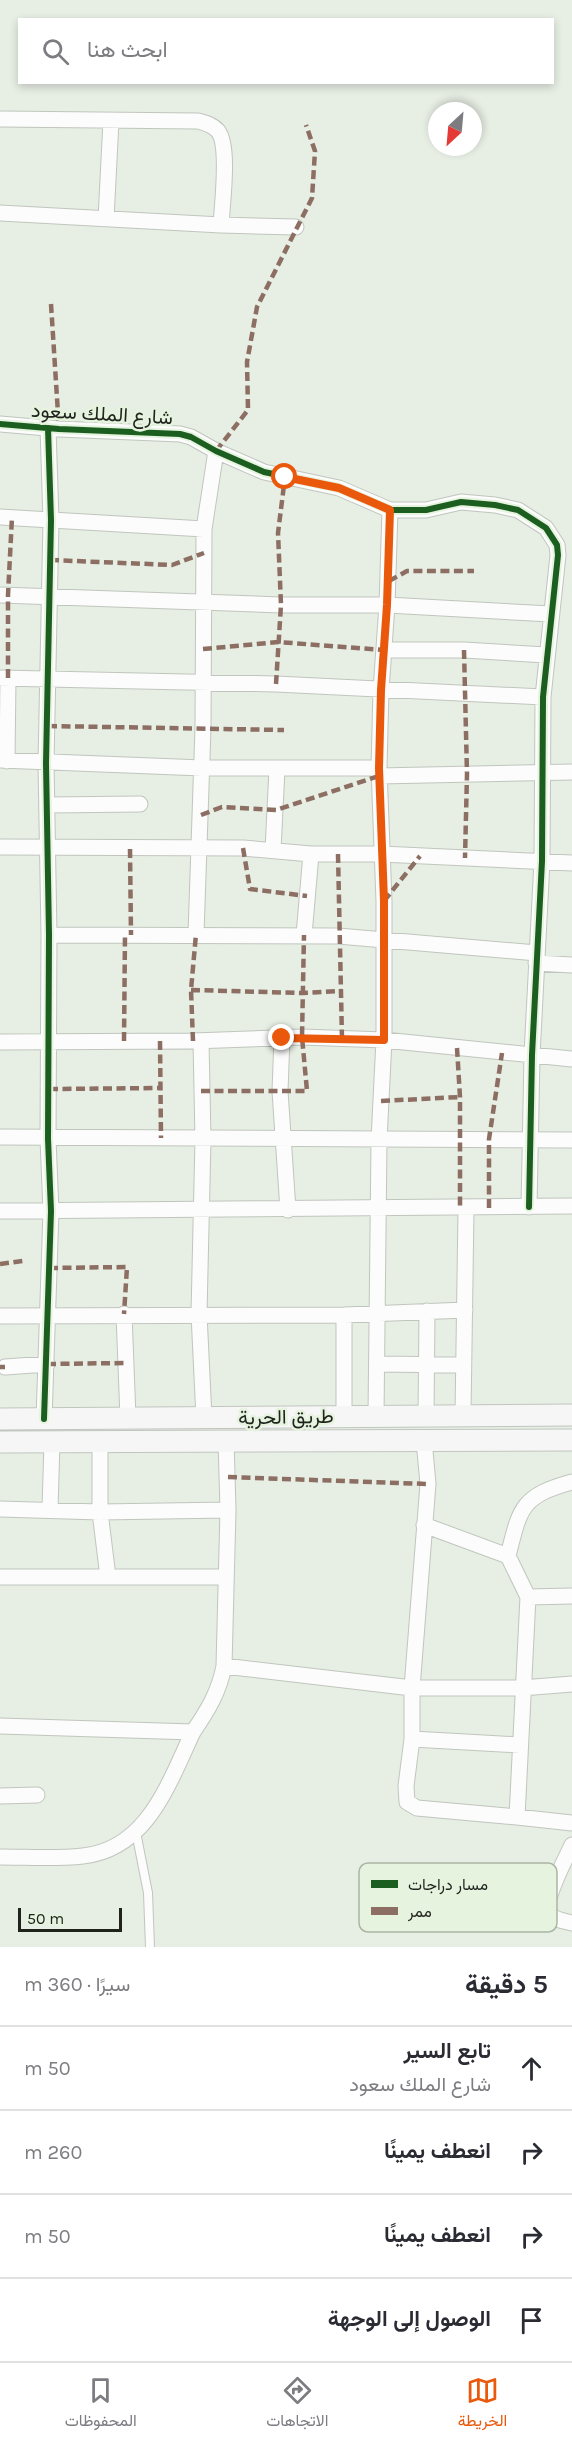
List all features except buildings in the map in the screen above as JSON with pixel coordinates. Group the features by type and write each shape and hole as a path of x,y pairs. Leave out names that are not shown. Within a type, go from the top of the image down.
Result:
{"main road":[{"name":"طريق الحرية","path":"0,1419 572,1415"},
{"name":"طريق الحرية","path":"0,1442 572,1440"}],"street":[{"path":"0,119 198,121 212,126 222,137 224,152 221,225"},
{"path":"106,219 111,121"},
{"path":"0,213 221,225 296,226"},
{"name":"شارع الملك سعود","path":"0,424 180,434 191,437 216,451 264,472 339,488 390,510 426,510 461,502 518,510 546,528 565,555"},
{"path":"44,1419 51,1211 48,1139 49,935 46,763 51,520 48,428"},
{"path":"196,934 202,768 204,529 216,451"},
{"path":"376,1416 379,1314 379,1140 384,1040 384,940 379,772 390,510"},
{"path":"0,517 204,529"},
{"path":"529,1207 532,1055 542,861 543,697 551,614 565,555"},
{"path":"0,595 280,605 387,605 551,614"},
{"path":"384,650 464,650 546,655"},
{"path":"543,697 276,684 4,678 4,761 379,772 572,772"},
{"path":"273,850 277,769"},
{"path":"48,805 140,804"},
{"path":"0,847 273,850 310,854 381,854 572,862"},
{"path":"304,935 310,854"},
{"path":"49,935 304,935 384,940 537,958 572,965"},
{"path":"0,1042 201,1041 282,1038 384,1040 572,1059"},
{"path":"282,1038 280,1091 288,1210"},
{"path":"201,1041 203,1139 199,1314 204,1418"},
{"path":"0,1137 572,1140"},
{"path":"0,1211 466,1209 572,1206"},
{"path":"463,1415 466,1209"},
{"path":"0,1316 344,1315 465,1310"},
{"path":"426,1416 427,1311"},
{"path":"124,1314 128,1418"},
{"path":"344,1315 344,1416"},
{"path":"4,1367 47,1364"},
{"path":"376,1364 464,1365"},
{"path":"0,1857 83,1856 110,1849 136,1832 162,1798 193,1732 213,1701 220,1686 224,1666 228,1510 226,1440"},
{"path":"424,1440 428,1484 412,1688 412,1739 406,1786 407,1802 417,1808 572,1823"},
{"path":"50,1509 52,1442"},
{"path":"100,1442 100,1512 108,1577"},
{"path":"517,1817 528,1597 508,1556 516,1524 522,1509 528,1502 544,1491 572,1482"},
{"path":"0,1509 100,1512 228,1510"},
{"path":"424,1525 508,1556"},
{"path":"0,1577 226,1577"},
{"path":"528,1597 572,1596"},
{"path":"224,1666 412,1688 522,1688 572,1684"},
{"path":"0,1726 193,1732"},
{"path":"412,1739 520,1744"},
{"path":"0,1796 37,1795"},
{"path":"557,1880 572,1845"},
{"path":"557,1919 572,1923"}],"lane":[{"path":"136,1832 148,1893 150,1947"}],"marked path":[{"path":"216,451 248,410 247,362 257,307 312,198 315,151 306,125"},
{"path":"51,304 59,429"},
{"path":"276,684 281,605 278,533 285,477"},
{"path":"8,678 8,595 12,517"},
{"path":"50,560 172,565 204,553"},
{"path":"389,581 407,571 474,571"},
{"path":"203,649 278,642 384,650"},
{"path":"464,650 467,774 465,858"},
{"path":"48,726 284,730"},
{"path":"201,815 222,807 276,810 379,776"},
{"path":"243,848 250,889 307,896"},
{"path":"130,849 131,935"},
{"path":"338,854 342,1039"},
{"path":"384,901 420,856"},
{"path":"193,1041 191,990 196,934"},
{"path":"124,1041 125,935"},
{"path":"201,1091 307,1091 302,1037 304,935"},
{"path":"191,990 302,993 342,991"},
{"path":"160,1041 161,1138"},
{"path":"457,1048 460,1097 460,1209"},
{"path":"489,1208 489,1139 502,1053"},
{"path":"49,1089 160,1088"},
{"path":"381,1101 460,1097"},
{"path":"0,1264 23,1261"},
{"path":"49,1268 127,1267 124,1314"},
{"path":"47,1364 126,1363"},
{"path":"0,1367 5,1367"},
{"path":"228,1477 428,1484"}],"cycle path":[{"path":"0,424 180,434 191,437 216,451 264,472 339,488 390,510 426,510 461,502 495,505 518,510 546,528 557,545 558,555 543,697 542,861 532,1055 529,1207"},
{"path":"44,1419 51,1211 48,1139 49,935 46,763 51,520 48,428"}],"route":[{"path":"282,1038 384,1040 384,901 379,768 390,510 339,488 285,477"}]}
